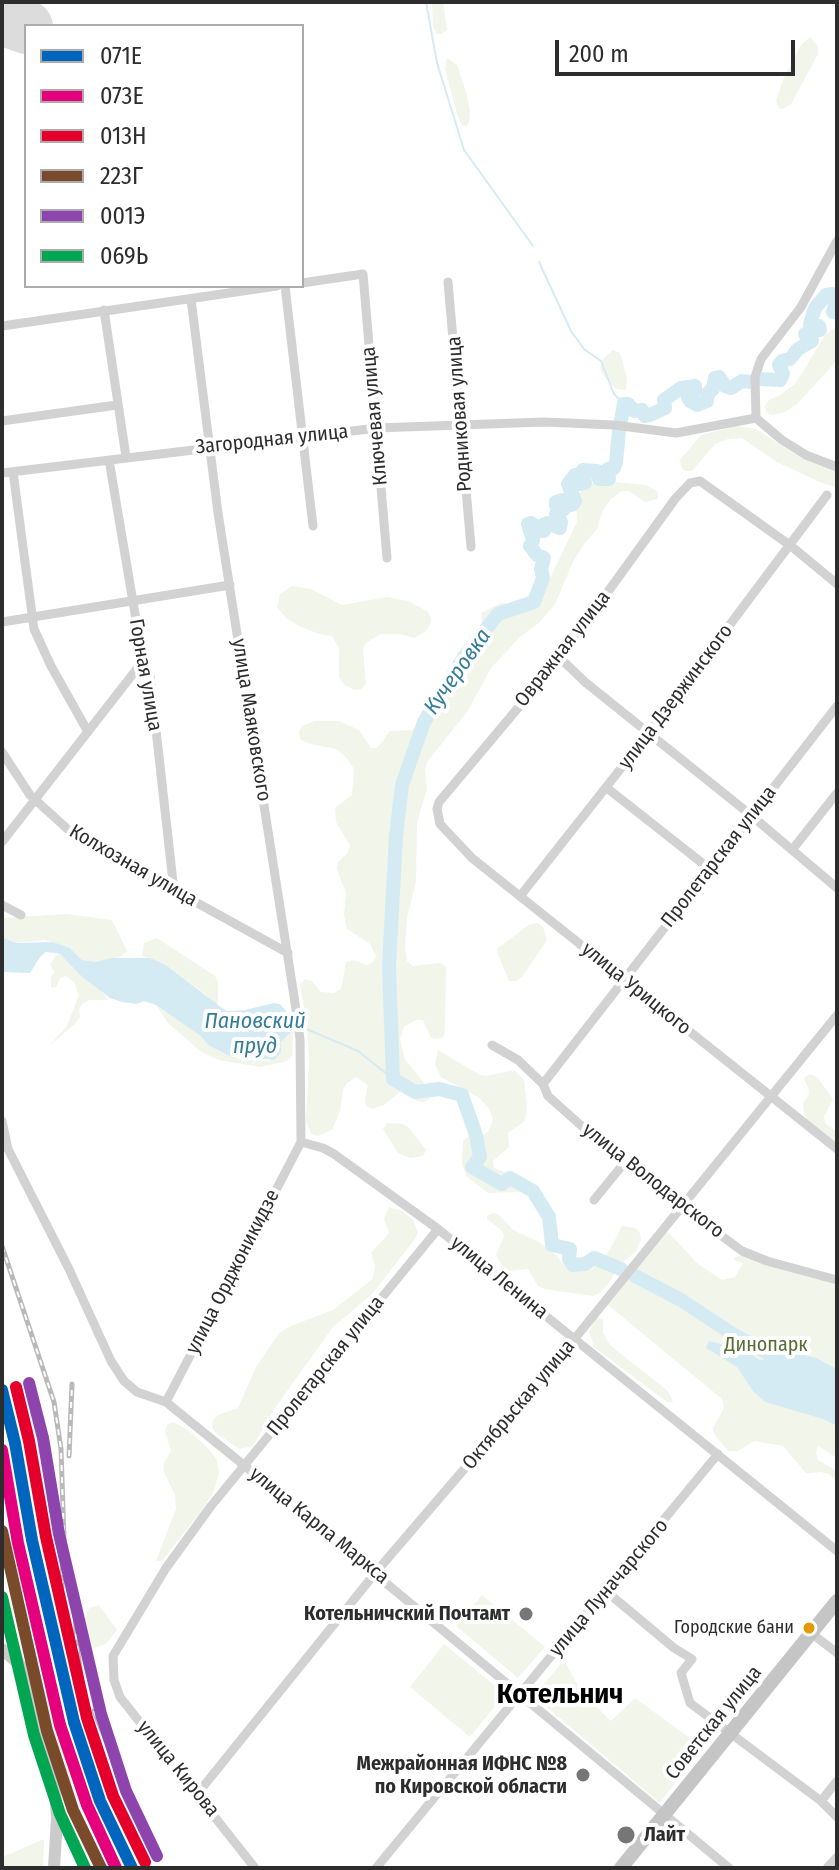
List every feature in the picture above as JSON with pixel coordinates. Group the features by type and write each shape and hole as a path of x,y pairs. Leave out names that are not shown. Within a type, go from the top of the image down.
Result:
{"main road":[{"name":"Советская улица","path":"621,1868 837,1601"}],"street":[{"path":"837,241 801,307 761,359 755,377 756,418 806,455 837,467"},
{"name":"Ключевая улица","path":"304,283 363,274 387,558"},
{"name":"Родниковая улица","path":"448,282 471,547"},
{"path":"2,326 264,288"},
{"path":"285,288 313,526"},
{"name":"улица Маяковского","path":"191,299 209,447 300,1039 301,1142"},
{"path":"104,310 126,457"},
{"path":"2,421 117,405"},
{"name":"Загородная улица","path":"7,472 377,428 544,422 614,425 676,433 756,418"},
{"name":"Горная улица","path":"109,460 143,661 150,676 174,891"},
{"path":"7,472 34,629 88,732"},
{"name":"Овражная улица","path":"440,824 437,818 439,802 560,658 675,499 690,483 700,481 791,546"},
{"name":"улица Дзержинского","path":"521,895 607,788 827,495"},
{"path":"791,546 837,584"},
{"path":"2,622 230,585"},
{"path":"560,658 585,682 837,888"},
{"path":"2,842 143,661"},
{"name":"Пролетарская улица","path":"543,1084 837,706"},
{"name":"Колхозная улица","path":"2,752 36,801 74,835 288,953"},
{"path":"607,788 711,870"},
{"path":"792,850 837,793"},
{"name":"улица Урицкого","path":"440,824 472,858 837,1149"},
{"path":"2,905 21,915"},
{"name":"Октябрьская улица","path":"198,1793 376,1572 575,1339 837,1015"},
{"name":"улица Володарского","path":"492,1045 518,1060 543,1084 548,1096 625,1162 742,1251 837,1280"},
{"name":"улица Карла Маркса","path":"2,1121 8,1149 117,1371 137,1392 166,1402 376,1572 729,1868"},
{"name":"улица Ленина","path":"301,1142 334,1154 438,1229 837,1551"},
{"name":"улица Орджоникидзе","path":"166,1402 301,1142"},
{"path":"594,1200 625,1162"},
{"name":"Пролетарская улица","path":"112,1664 117,1647 166,1568 211,1506 357,1324 438,1229"},
{"name":"улица Луначарского","path":"376,1868 718,1454"},
{"path":"607,1592 674,1648 692,1659 681,1673 690,1703 821,1801 837,1817"},
{"path":"2,1605 55,1790 54,1868"},
{"path":"811,1633 837,1653"},
{"path":"2,1649 21,1666"},
{"name":"улица Кирова","path":"112,1664 120,1697 255,1868"},
{"path":"821,1801 837,1781"},
{"path":"827,1868 837,1857"}],"green space":[{"path":"432,2 443,2 447,30 441,34 437,34 433,27"},
{"path":"810,37 818,46 818,54 791,104 779,108 776,101 783,80 801,45"},
{"path":"447,58 457,65 466,92 470,110 466,126 462,125 457,114 445,69"},
{"path":"837,326 837,359 832,366 797,404 785,412 772,415 766,412 765,406 769,400 796,383 825,335"},
{"path":"613,350 620,353 627,378 626,390 616,389 602,374 600,367 603,359"},
{"path":"736,426 756,429 793,453 837,471 837,487 777,462 742,438 715,444 692,471 681,467 680,460 701,435"},
{"path":"603,481 646,485 658,492 658,499 645,502 629,491 622,491 611,499 603,510 597,529 573,562 555,604 491,668 467,712 427,762 425,769 427,789 417,822 416,882 407,918 405,947 407,961 413,966 440,963 446,967 445,1029 444,1036 431,1038 423,1020 416,1020 404,1027 400,1039 405,1059 431,1092 430,1099 417,1101 406,1092 400,1092 384,1105 372,1109 366,1106 368,1085 356,1077 343,1090 340,1111 332,1130 318,1136 311,1134 306,1121 309,1062 300,985 305,979 312,981 321,992 334,993 341,989 346,962 353,960 367,965 376,956 370,944 347,929 344,915 346,894 337,869 338,862 348,852 350,845 336,822 335,808 352,795 354,769 336,749 307,743 300,739 299,732 302,726 315,721 339,721 359,730 371,748 377,748 390,731 412,730 422,722 446,678 478,654 484,640 481,613 501,603 522,609 529,607 543,593 577,522 576,502 582,488"},
{"path":"292,586 311,589 342,605 387,597 408,601 427,611 430,624 426,631 414,638 401,634 380,634 366,643 363,649 366,684 354,690 343,684 339,677 339,648 332,636 299,626 286,618 277,607 280,594"},
{"path":"67,914 112,920 127,951 120,957 96,962 82,960 70,948 45,940 16,943 2,937 2,918"},
{"path":"538,923 543,927 547,940 522,977 509,981 498,948 530,924"},
{"path":"157,938 215,976 218,982 218,1007 166,965 142,956 144,943"},
{"path":"60,954 81,976 100,989 108,1000 89,1000 82,1004 80,1017 75,1024 49,1046 67,1026 79,995 74,982 66,976 51,988 51,977 55,972 50,965"},
{"path":"156,1005 203,1037 208,1045 240,1059 270,1061 281,1042 293,1030 292,1056 287,1061 261,1067 218,1060 200,1051 168,1023"},
{"path":"438,1050 480,1075 514,1070 524,1080 525,1121 508,1133 509,1147 493,1161 494,1168 520,1178 525,1186 522,1192 488,1193 466,1176 462,1163 463,1141 469,1136 476,1139 488,1132 493,1119 488,1107 478,1097 441,1077 435,1064"},
{"path":"810,1074 817,1077 833,1099 824,1117 826,1124 837,1132 837,1145 812,1127 804,1115 803,1102 809,1090 804,1078"},
{"path":"387,1123 403,1124 409,1128 426,1150 423,1156 410,1158 398,1153 383,1129"},
{"path":"389,1207 402,1211 413,1220 418,1232 415,1239 372,1294 333,1327 275,1408 253,1446 239,1449 216,1433 212,1427 213,1420 238,1408 256,1367 279,1333 333,1310 373,1279 375,1266 371,1253 389,1233 384,1219"},
{"path":"493,1213 513,1230 539,1242 565,1266 578,1271 597,1265 610,1250 622,1226 635,1228 641,1240 635,1252 619,1266 599,1293 593,1296 544,1289 538,1286 528,1269 508,1271 503,1267 496,1255 504,1236 487,1219"},
{"name":"Динопарк","path":"668,1232 697,1263 722,1280 735,1277 743,1263 734,1258 745,1254 757,1262 837,1283 837,1458 818,1446 816,1453 818,1460 837,1471 837,1482 829,1474 806,1473 783,1446 754,1441 738,1451 728,1451 714,1434 713,1428 724,1408 722,1399 608,1305 663,1233"},
{"path":"596,1318 603,1319 603,1333 610,1345 668,1391 673,1402 667,1402 594,1347 589,1331"},
{"path":"173,1422 188,1430 209,1449 217,1460 219,1474 213,1493 201,1511 162,1561 156,1561 176,1509 175,1495 163,1470 171,1451 165,1431 167,1425"},
{"path":"482,1595 545,1647 518,1678 456,1626"},
{"path":"99,1605 117,1630 106,1644 90,1649 84,1642 82,1627 89,1608"},
{"path":"444,1644 505,1694 470,1737 410,1687"},
{"path":"564,1660 582,1693 611,1721 635,1698 702,1747 660,1803 534,1696"},
{"path":"29,1674 49,1693 55,1705 72,1785 72,1796 67,1805 61,1804"},
{"path":"44,1839 43,1868 2,1868 3,1857"}],"water":[{"name":"Пановский пруд","path":"2,937 16,943 53,942 70,948 82,960 96,962 111,958 150,958 166,965 226,1011 280,1004 293,1030 281,1042 281,1052 274,1060 230,1056 208,1045 202,1037 156,1005 110,998 81,976 60,954 46,952 30,973 2,972"},
{"path":"709,1341 745,1350 759,1360 801,1354 837,1369 837,1426 765,1402 753,1391 737,1367 706,1348"}],"waterway":[{"path":"426,2 437,63 464,150 533,246"},
{"path":"539,262 571,331 584,349 601,361 614,394 624,404"},
{"name":"Кучеровка","path":"761,379 780,380 783,374 779,365 782,361 790,359 798,349 812,341 805,334 820,330 819,326 810,324 815,308 826,295 832,294 833,312 837,313"},
{"name":"Кучеровка","path":"621,420 624,404 634,411 642,410 645,416 665,408 664,400 681,388 695,386 695,391 688,397 697,405 707,401 715,378 719,377 725,386 731,388 742,381 751,382"},
{"name":"Кучеровка","path":"619,431 616,462 614,468 608,469 609,479 599,479 597,471 583,470 585,483 579,484 575,475 568,484 575,501 572,505 567,505 563,500 556,502 564,509 556,514 561,522 560,528 547,523 542,531 528,524 533,540 530,546 544,558 541,569 543,578 534,602 498,614 464,657 424,722 402,785 389,966 393,1079 415,1092 439,1089 462,1095 480,1157 472,1167 502,1184 510,1178 533,1191 549,1217 552,1245 570,1249 569,1259 573,1265 585,1264 594,1258 621,1269"},
{"path":"304,1028 358,1051 393,1079"},
{"path":"635,1276 791,1365"}],"runway":[{"path":"2,18 24,26"}],"railway":[{"path":"2,1246 54,1402 61,1449 64,1540"},
{"path":"69,1456 72,1384"},
{"path":"61,1611 64,1532"},
{"path":"75,1598 76,1637 84,1699 106,1786"},
{"path":"94,1711 118,1770"}],"transit line":[{"name":"001Э","path":"29,1383 43,1438 59,1534 101,1714 126,1791 157,1856"},
{"name":"013Н","path":"16,1387 87,1718 113,1796 145,1862"},
{"name":"071Е","path":"2,1390 32,1540 74,1722 100,1801 132,1868"},
{"name":"073Е","path":"2,1450 18,1543 60,1725 87,1805 116,1868"},
{"name":"223Г","path":"2,1531 47,1731 73,1810 101,1868"},
{"name":"069Ь","path":"2,1597 34,1735 60,1814 85,1868"}],"place":[{"name":"Котельничский Почтамт","path":"526,1614"},
{"name":"Городские бани","path":"809,1628"},
{"name":"Межрайонная ИФНС №8 по Кировской области","path":"583,1775"},
{"name":"Лайт","path":"626,1835"}],"district":[{"name":"Котельнич","path":"560,1695"}]}
